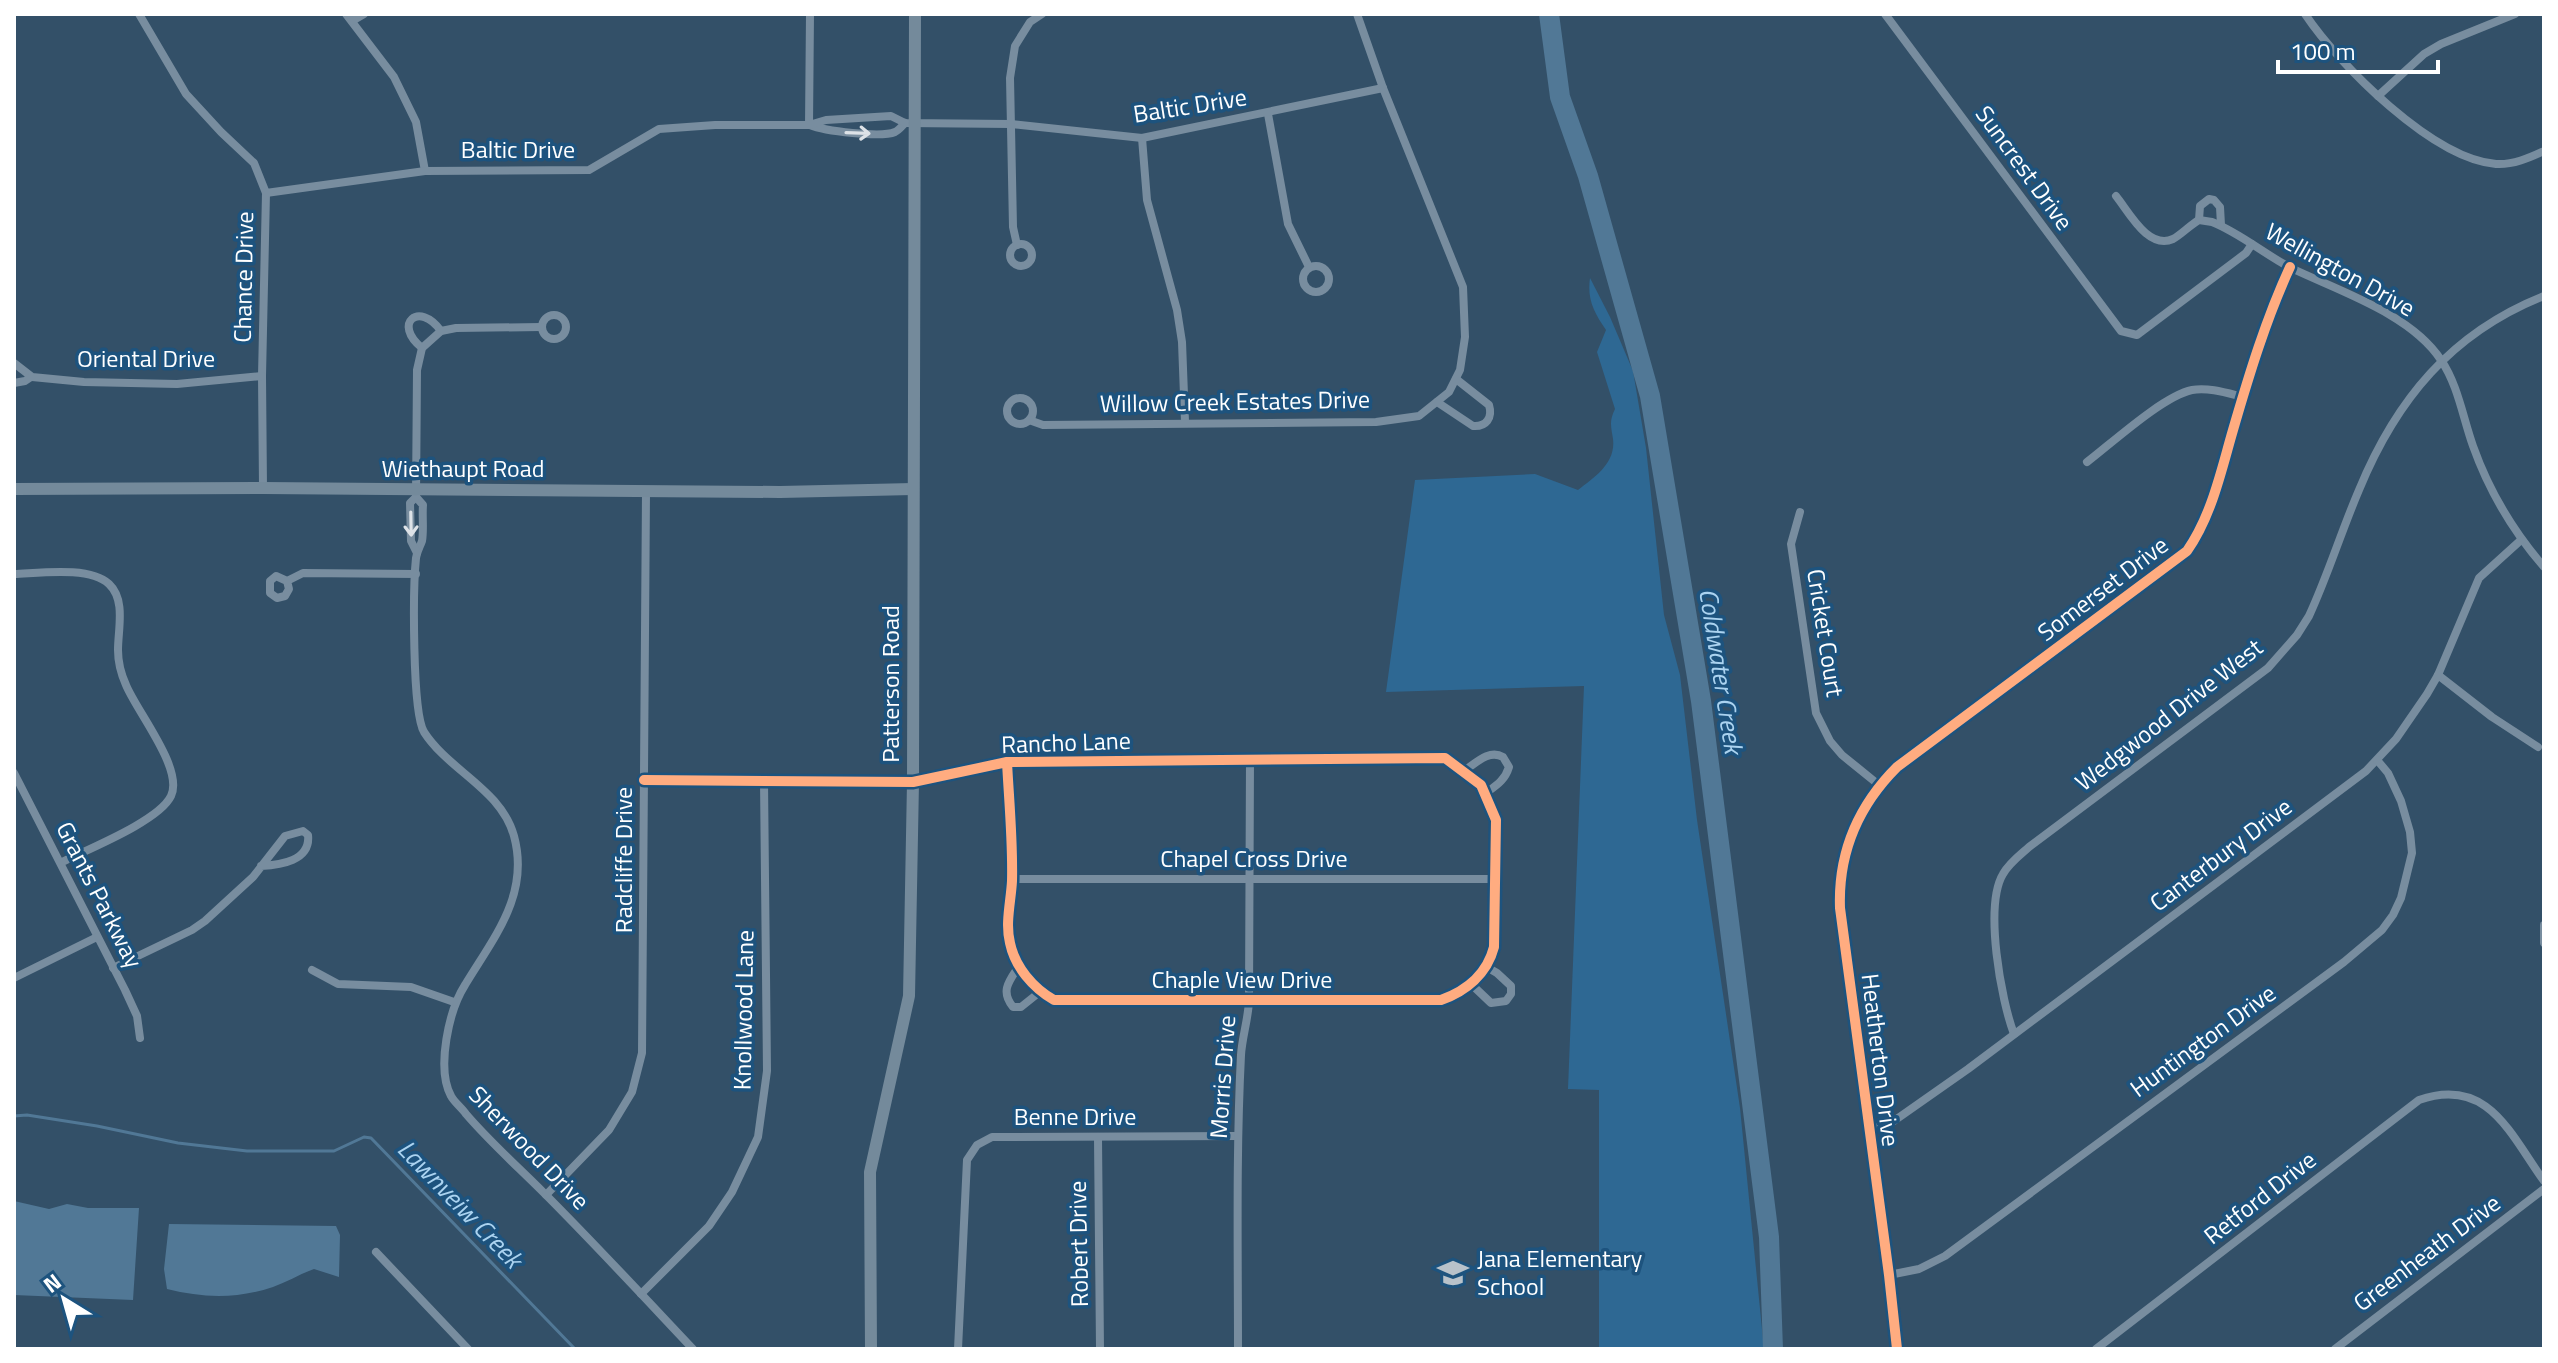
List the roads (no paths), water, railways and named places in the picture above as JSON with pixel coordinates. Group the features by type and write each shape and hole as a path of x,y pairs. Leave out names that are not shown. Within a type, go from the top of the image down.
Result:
{"main road":[{"name":"Patterson Road","path":"871,1349 870,1172 909,996 913,489 909,123 915,14"},
{"name":"Wiethaupt Road","path":"14,489 263,488 416,494 913,489"}],"street":[{"name":"Chance Drive","path":"139,14 186,94 254,163 266,193 263,488"},
{"path":"364,14 349,17 394,77 416,122 425,171"},
{"path":"809,125 810,14"},
{"path":"1017,245 1013,227 1010,78 1015,46 1030,22 1042,14"},
{"name":"Willow Creek Estates Drive","path":"1029,420 1043,425 1376,422 1419,416 1449,392 1460,370 1465,337 1463,287 1383,88 1357,14"},
{"name":"Suncrest Drive","path":"1885,14 2121,331 2137,335 2246,253 2252,244"},
{"path":"2305,14 2325,43 2378,96 2449,147 2474,160 2499,164 2519,161 2544,151"},
{"path":"2378,96 2424,54 2515,14"},
{"name":"Baltic Drive","path":"266,193 425,171 589,170 659,129 715,125 809,125 826,120 891,116 909,123 1011,124 1142,138 1383,88"},
{"path":"1268,114 1288,224 1309,267"},
{"name":"Baltic Drive","path":"809,125 820,130 859,134 894,133 909,123"},
{"path":"1142,138 1147,200 1179,320 1185,422"},
{"name":"Wellington Drive","path":"2116,196 2146,234 2155,240 2175,238 2199,220 2200,206 2209,199 2220,207 2221,225"},
{"name":"Wellington Drive","path":"2199,220 2221,225 2290,267 2386,313 2428,344 2442,361 2483,473 2496,499 2521,540 2544,567"},
{"name":"Somerset Drive","path":"1879,785 1897,767 2187,551 2209,508 2243,397 2290,267"},
{"name":"Wedgwood Drive West","path":"2014,1034 2002,991 1995,933 1994,912 2002,875 2029,847 2246,686 2285,650 2319,595 2358,491 2383,436 2407,399 2442,361 2489,324 2544,296"},
{"name":"Sherwood Drive","path":"541,327 441,331 432,319 424,315 416,316 407,329 409,338 422,348 417,370 416,494 410,503 411,541 417,553 416,691 422,730 448,761 478,784 502,809 514,834 518,861 517,886 511,909 454,1002 445,1048 450,1095 477,1127 693,1349"},
{"path":"422,348 441,331"},
{"path":"14,363 31,377"},
{"name":"Oriental Drive","path":"14,383 31,377 84,382 177,384 262,376"},
{"path":"1437,402 1473,426 1488,421 1489,405 1456,379"},
{"path":"2087,462 2180,394 2194,389 2243,397"},
{"name":"Radcliffe Drive","path":"546,1195 609,1130 632,1092 642,1053 646,492"},
{"name":"Cricket Court","path":"1800,512 1791,544 1816,713 1830,741 1842,755 1879,785"},
{"name":"Canterbury Drive","path":"1869,1129 1891,1123 2014,1034 2244,864 2377,760 2413,716 2438,675 2479,578 2521,540"},
{"path":"14,574 84,572 107,582 114,590 120,617 118,652 123,677 173,776 172,794 162,810 62,862"},
{"path":"287,581 303,573 416,574"},
{"path":"2438,675 2492,717 2538,747"},
{"path":"1464,771 1494,753 1503,757 1509,767 1507,773 1501,783 1484,789"},
{"name":"Rancho Lane","path":"644,780 913,782 1007,762 1445,758 1484,789"},
{"name":"Morris Drive","path":"1238,1349 1238,1136 1241,1051 1249,1001 1250,760"},
{"name":"Huntington Drive","path":"1889,1275 1919,1269 1945,1256 2382,930 2401,898 2412,853 2401,801 2388,773 2377,760"},
{"path":"1007,762 1012,879 1008,930 1010,944 1019,966 1041,991 1021,1007 1013,1007 1006,998 1005,989 1019,966"},
{"name":"Grants Parkway","path":"14,773 62,862 137,1016 140,1038"},
{"name":"Knollwood Lane","path":"641,1294 709,1226 732,1192 758,1137 767,1071 764,781"},
{"name":"Heatherton Drive","path":"1879,785 1849,836 1839,890 1897,1349"},
{"name":"Chaple View Drive","path":"1041,991 1054,1000 1441,1000 1457,994 1471,984 1491,959 1494,947 1496,820 1484,789"},
{"path":"113,968 192,930 230,900 285,836 303,831 308,835 307,848 300,856 286,864 261,866"},
{"name":"Chapel Cross Drive","path":"1012,879 1496,879"},
{"path":"14,978 97,937"},
{"path":"1471,984 1491,1003 1506,1001 1511,994 1511,986 1485,966"},
{"path":"312,970 338,984 411,987 454,1002"},
{"name":"Retford Drive","path":"2096,1349 2419,1100 2436,1094 2467,1095 2495,1114 2544,1181"},
{"name":"Benne Drive","path":"958,1349 967,1160 977,1145 992,1137 1238,1136"},
{"name":"Robert Drive","path":"1098,1138 1100,1349"},
{"name":"Greenheath Drive","path":"2335,1349 2544,1189"},
{"path":"376,1252 468,1349"}],"waterway":[{"name":"Coldwater Creek","path":"1549,14 1560,97 1588,176 1650,396 1701,701 1769,1237 1773,1349"},
{"name":"Lawnveiw Creek","path":"14,1116 27,1115 178,1143 247,1151 334,1151 364,1137 371,1138 575,1349"}],"place":[{"name":"Jana Elementary School","path":"1453,1273"}]}
